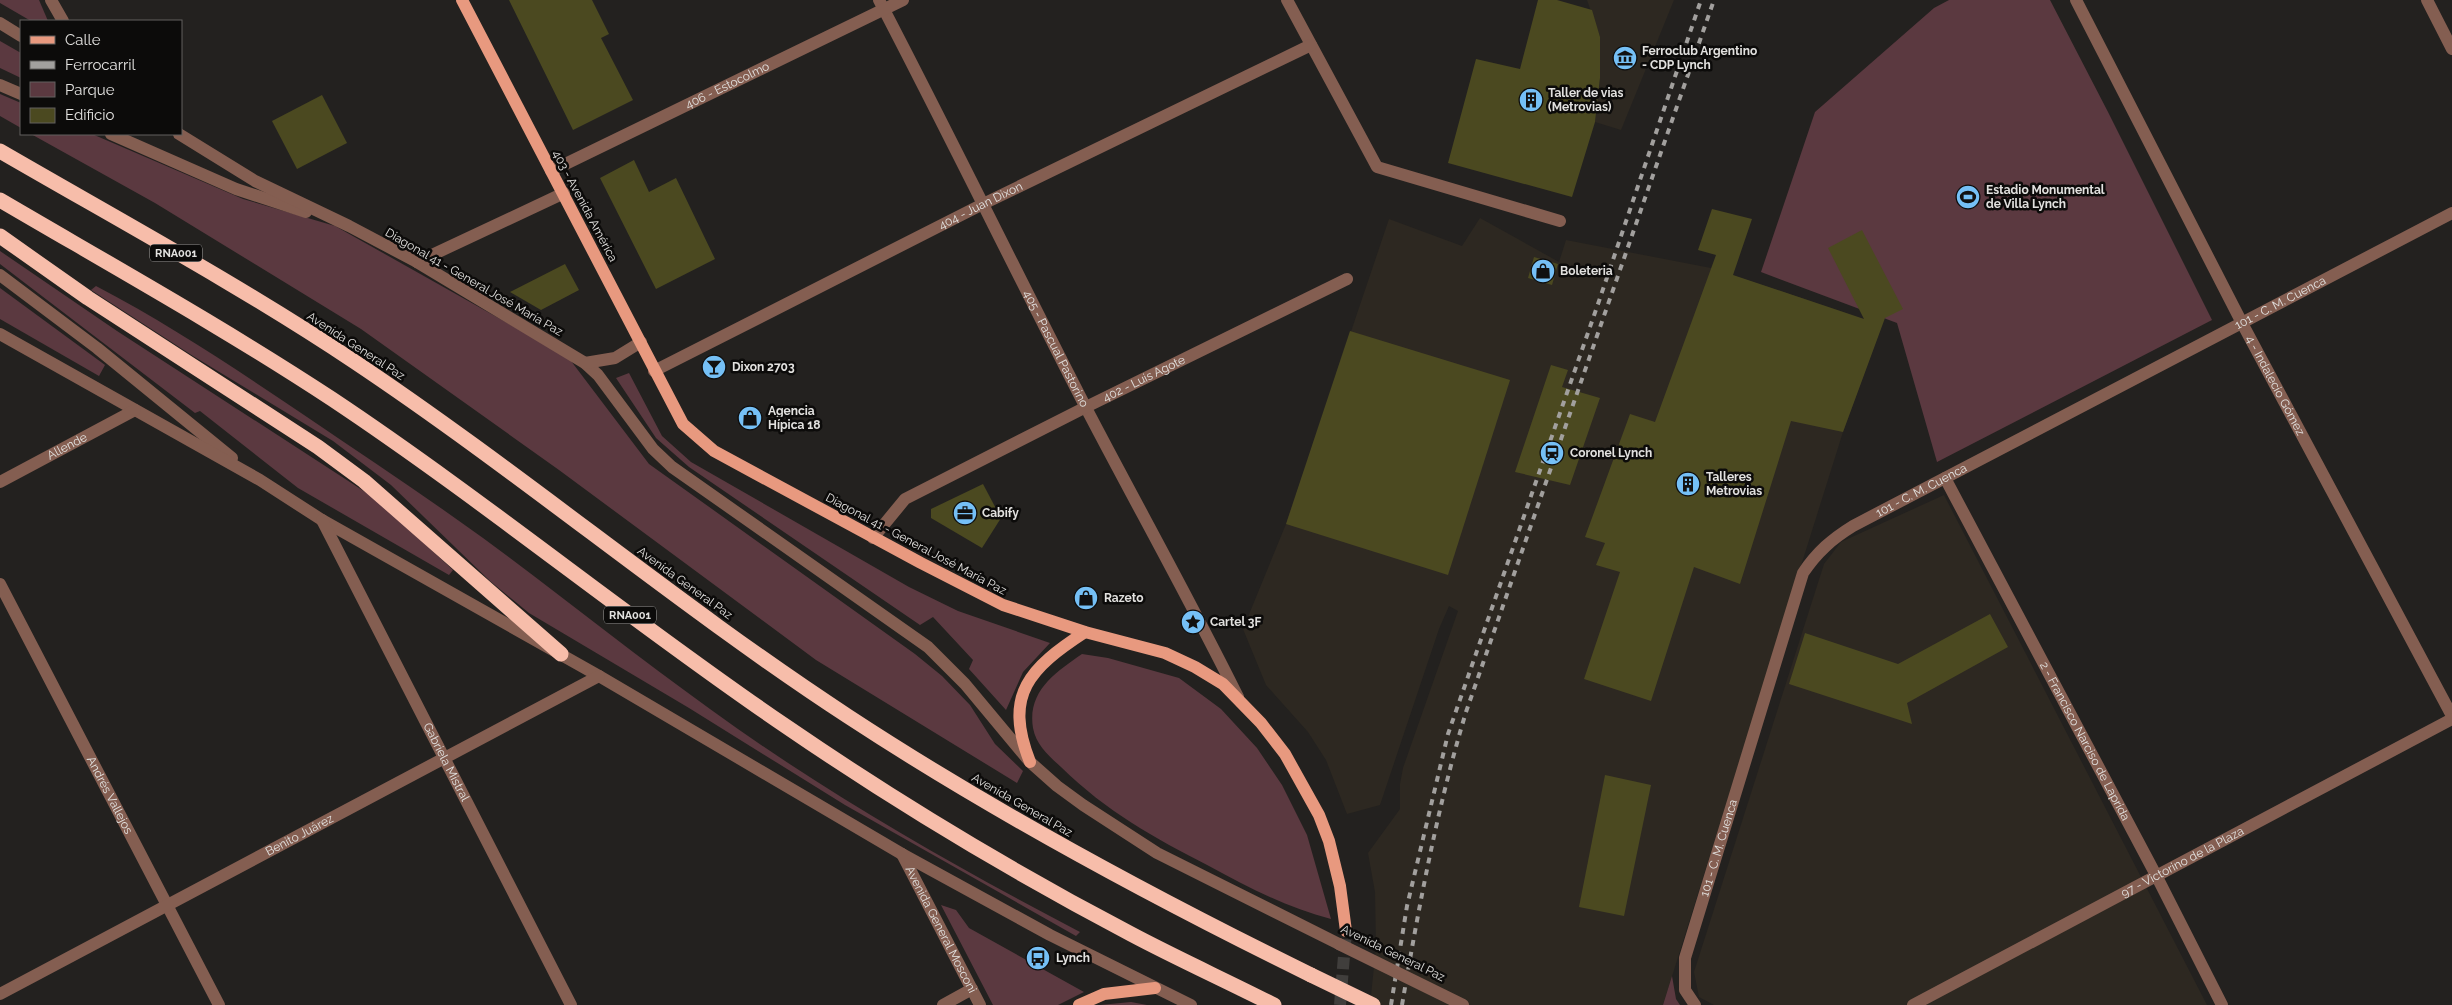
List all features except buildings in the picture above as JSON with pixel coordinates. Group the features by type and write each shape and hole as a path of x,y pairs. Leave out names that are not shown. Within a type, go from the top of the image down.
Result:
{"highway":[{"name":"Avenida General Paz","path":"0,151 245,293 350,359 491,456 768,661 847,716 928,768 1104,870 1373,1005"},
{"name":"RNA001","path":"0,200 204,318 329,397 435,469 644,626 787,727 922,816 1118,927 1274,1005"},
{"path":"0,236 88,298 318,447 364,480 561,654"}],"main road":[{"name":"403 - Avenida América","path":"462,0 683,424"},
{"name":"Diagonal 41 - General José María Paz","path":"683,424 714,451 873,538 1003,605 1085,632 1165,653 1195,667 1224,684 1238,697 1284,754 1319,815 1340,886 1346,930"},
{"path":"1030,762 1021,737 1018,713 1025,686 1038,669 1058,649 1085,632"},
{"path":"1079,1005 1104,994 1155,988"}],"street":[{"path":"51,0 62,20"},
{"name":"406 - Estocolmo","path":"551,171 881,5 903,0"},
{"path":"1287,0 1377,167 1560,221"},
{"name":"4 - Indalecio Gómez","path":"2076,0 2242,323 2452,717"},
{"path":"2428,0 2452,48"},
{"name":"405 - Pascual Pastorino","path":"881,5 981,204 1086,407 1204,628 1238,697"},
{"path":"0,23 20,35"},
{"name":"404 - Juan Dixon","path":"654,371 981,204 1311,45"},
{"path":"0,85 20,94"},
{"path":"112,135 236,189 349,226"},
{"path":"182,135 255,181 349,226"},
{"path":"417,262 564,193"},
{"name":"101 - C. M. Cuenca","path":"1694,1005 1685,990 1685,958 1804,573 1814,557 1829,541 1853,526 2452,213"},
{"name":"Diagonal 41 - General José María Paz","path":"349,226 417,262 585,363"},
{"path":"0,275 97,348 260,480"},
{"name":"402 - Luis Agote","path":"873,538 905,499 1086,407 1347,280"},
{"path":"0,334 260,480 322,520 561,654 902,854 1050,936 1190,1005"},
{"path":"585,363 615,358 641,342"},
{"name":"Avenida General Paz","path":"585,363 598,375 653,449 672,468 928,647 966,684 1030,762 1057,786 1157,853 1463,1005"},
{"name":"Allende","path":"0,482 135,410"},
{"name":"2 - Francisco Narciso de Laprida","path":"1945,478 2157,877 2222,1005"},
{"name":"Gabriela Mistral","path":"322,520 571,1005"},
{"name":"Andrés Vallejos","path":"0,584 219,1005"},
{"name":"Benito Juárez","path":"0,994 599,676"},
{"name":"97 - Victorino de la Plaza","path":"1913,1005 2157,877 2452,717"},
{"name":"Avenida General Mosconi","path":"902,854 980,1005"},
{"path":"943,1005 972,989"}],"shaded area":[{"name":"Ferroclub Argentino - CDP Lynch","path":"1587,0 1674,0 1621,130 1595,122 1600,78 1600,37"},
{"path":"1480,218 1559,262 1566,240 1711,268 1882,325 1843,432 1663,1005 1370,1005 1376,947 1375,892 1368,853 1400,809 1400,784 1403,768 1458,611 1449,606 1439,629 1380,805 1347,814 1326,760 1308,732 1266,685 1243,629 1286,524 1389,219 1462,246"},
{"path":"1944,495 2207,1005 1714,1005 1699,997 1694,972 1824,564 1841,542"}],"green space":[{"path":"0,0 39,0 48,20 29,20 0,3"},
{"name":"Estadio Monumental de Villa Lynch","path":"1949,0 2050,0 2212,320 1937,462 1897,323 1761,272 1815,112 1934,8"},
{"path":"0,41 20,52 20,78 0,68"},
{"path":"0,94 20,103 20,127 0,116"},
{"path":"33,135 94,135 243,199 335,226 568,357 649,464 915,654 942,676 970,705 995,744 1023,771 1017,783 816,660 559,470 361,329 155,203"},
{"path":"0,251 117,331 376,499 453,570 449,575 298,488 200,411 195,413 0,264"},
{"path":"96,286 203,348 417,492 483,538 681,688 799,770 891,827 985,881 1080,932 1076,936 845,805 689,708 529,613 490,581 391,485 333,441 193,356 91,290"},
{"path":"0,288 105,365 99,376 0,319"},
{"path":"629,373 662,436 691,462 909,587 958,611 1050,643 1023,672 1006,710 969,669 973,660 933,617 920,625 689,467 656,438 616,378"},
{"path":"1082,654 1108,658 1179,678 1221,709 1257,748 1282,785 1307,835 1331,919 1299,909 1238,882 1131,823 1078,783 1048,754 1037,740 1033,728 1032,715 1034,703 1039,693 1053,676"},
{"path":"941,905 956,910 969,928 1084,992 1058,1005 993,1005"},
{"path":"1672,976 1676,999 1680,1005 1663,1005"},
{"path":"1131,1002 1147,1005 1100,1005"}],"tunnel":[{"path":"1340,1005 1346,931"}],"railway":[{"path":"1391,1005 1407,906 1448,734 1598,304 1701,0"},
{"path":"1402,1005 1437,821 1466,712 1714,0"}],"place":[{"name":"Ferroclub Argentino - CDP Lynch","path":"1625,58"},
{"name":"Taller de vias (Metrovias)","path":"1531,100"},
{"name":"Estadio Monumental de Villa Lynch","path":"1968,197"},
{"name":"Boleteria","path":"1543,271"},
{"name":"Dixon 2703","path":"714,367"},
{"name":"Agencia Hípica 18","path":"750,418"},
{"name":"Coronel Lynch","path":"1552,453"},
{"name":"Talleres Metrovias","path":"1688,484"},
{"name":"Cabify","path":"965,513"},
{"name":"Razeto","path":"1086,598"},
{"name":"Cartel 3F","path":"1193,622"},
{"name":"Lynch","path":"1038,958"}]}
